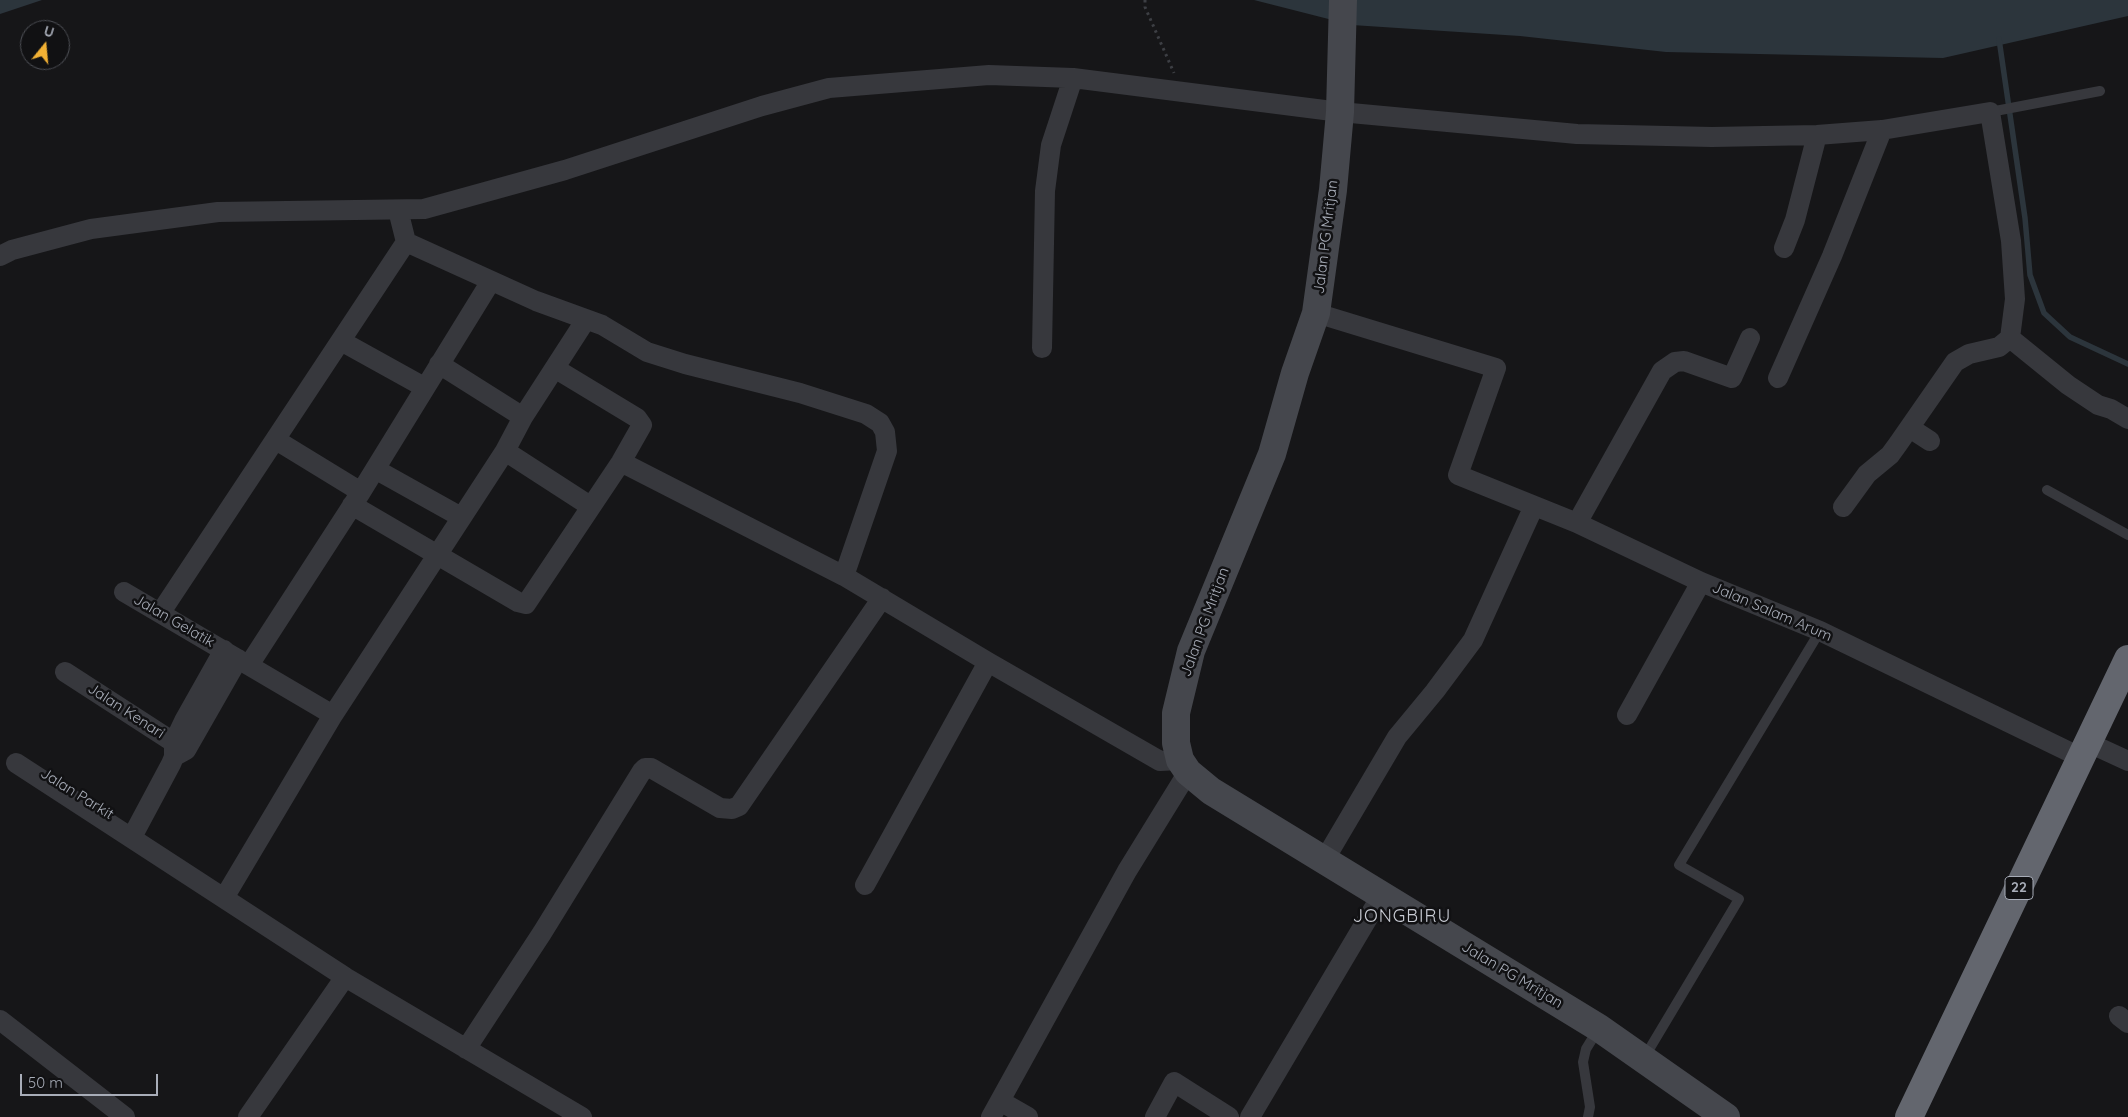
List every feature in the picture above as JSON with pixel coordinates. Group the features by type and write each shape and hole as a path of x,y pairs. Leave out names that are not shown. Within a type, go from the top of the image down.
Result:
{"highway":[{"name":"22","path":"1909,1117 2128,659"}],"main road":[{"name":"Jalan PG Mritjan","path":"1342,0 1340,105 1327,233 1316,313 1295,374 1272,454 1192,651 1176,713 1176,743 1184,766 1211,791 1325,859 1381,896 1598,1028 1726,1117"}],"street":[{"path":"0,256 12,250 91,229 218,212 424,208 565,170 762,106 829,88 989,75 1073,78 1182,92 1340,105 1577,134 1712,137 1817,135 1882,130 1990,112 2011,240 2016,299 2010,338 1999,347 1969,354 1956,362 1890,454 1867,474 1843,507"},
{"path":"1042,348 1045,191 1051,144 1073,78"},
{"path":"1778,378 1832,256 1882,130"},
{"path":"1784,248 1795,220 1817,135"},
{"path":"161,612 406,242 398,210"},
{"path":"406,242 585,321 602,325 647,352 685,364 800,393 866,414 880,423 885,432 887,451 844,576"},
{"path":"134,834 178,750 237,658 356,498 491,281"},
{"name":"Jalan Salam Arum","path":"1316,313 1496,368 1458,475 1577,523 1701,582 1820,631 2085,750 2128,761"},
{"path":"224,898 333,715 505,451 523,417 556,369 585,321"},
{"path":"1577,523 1662,371 1674,362 1684,361 1732,378 1750,338"},
{"path":"2010,338 2068,385 2098,405 2111,409 2128,419"},
{"path":"341,340 424,387"},
{"path":"439,364 523,417"},
{"path":"276,440 356,498 437,553 518,602 526,604 530,601 590,506 621,462 641,430 642,425 637,418 556,369"},
{"path":"1910,428 1930,441"},
{"path":"505,451 590,506"},
{"path":"621,462 844,576 1160,761 1184,766 995,1109 1028,1117"},
{"path":"375,469 461,517"},
{"path":"1325,859 1396,738 1474,640 1534,506"},
{"path":"1626,715 1701,582"},
{"name":"Jalan Gelatik","path":"124,592 161,612 333,715"},
{"path":"466,1048 547,925 642,770 651,768 720,808 732,809 739,806 882,598"},
{"path":"865,885 988,662"},
{"name":"Jalan Kenari","path":"65,672 178,750"},
{"path":"18,760 134,834 224,898 346,977 582,1117"},
{"path":"1250,1117 1381,896"},
{"path":"248,1117 346,977"},
{"path":"0,1020 125,1117"},
{"path":"1155,1117 1174,1082 1230,1117"}],"lane":[{"path":"1990,112 2100,91"},
{"path":"2047,490 2128,535"},
{"path":"1643,1059 1740,900 1679,864 1820,631"},
{"path":"1588,1117 1590,1107 1583,1062 1586,1049 1598,1028"}],"path":[{"path":"1145,0 1145,7 1182,92"}],"shaded area":[{"path":"0,0 42,0 0,14"},
{"path":"1254,0 2128,0 2128,16 1943,58 1666,52 1520,36 1352,25"}],"waterway":[{"path":"1999,39 2025,218 2030,275 2044,313 2070,337 2128,364"}],"district":[{"name":"JONGBIRU","path":"1402,917"}]}
